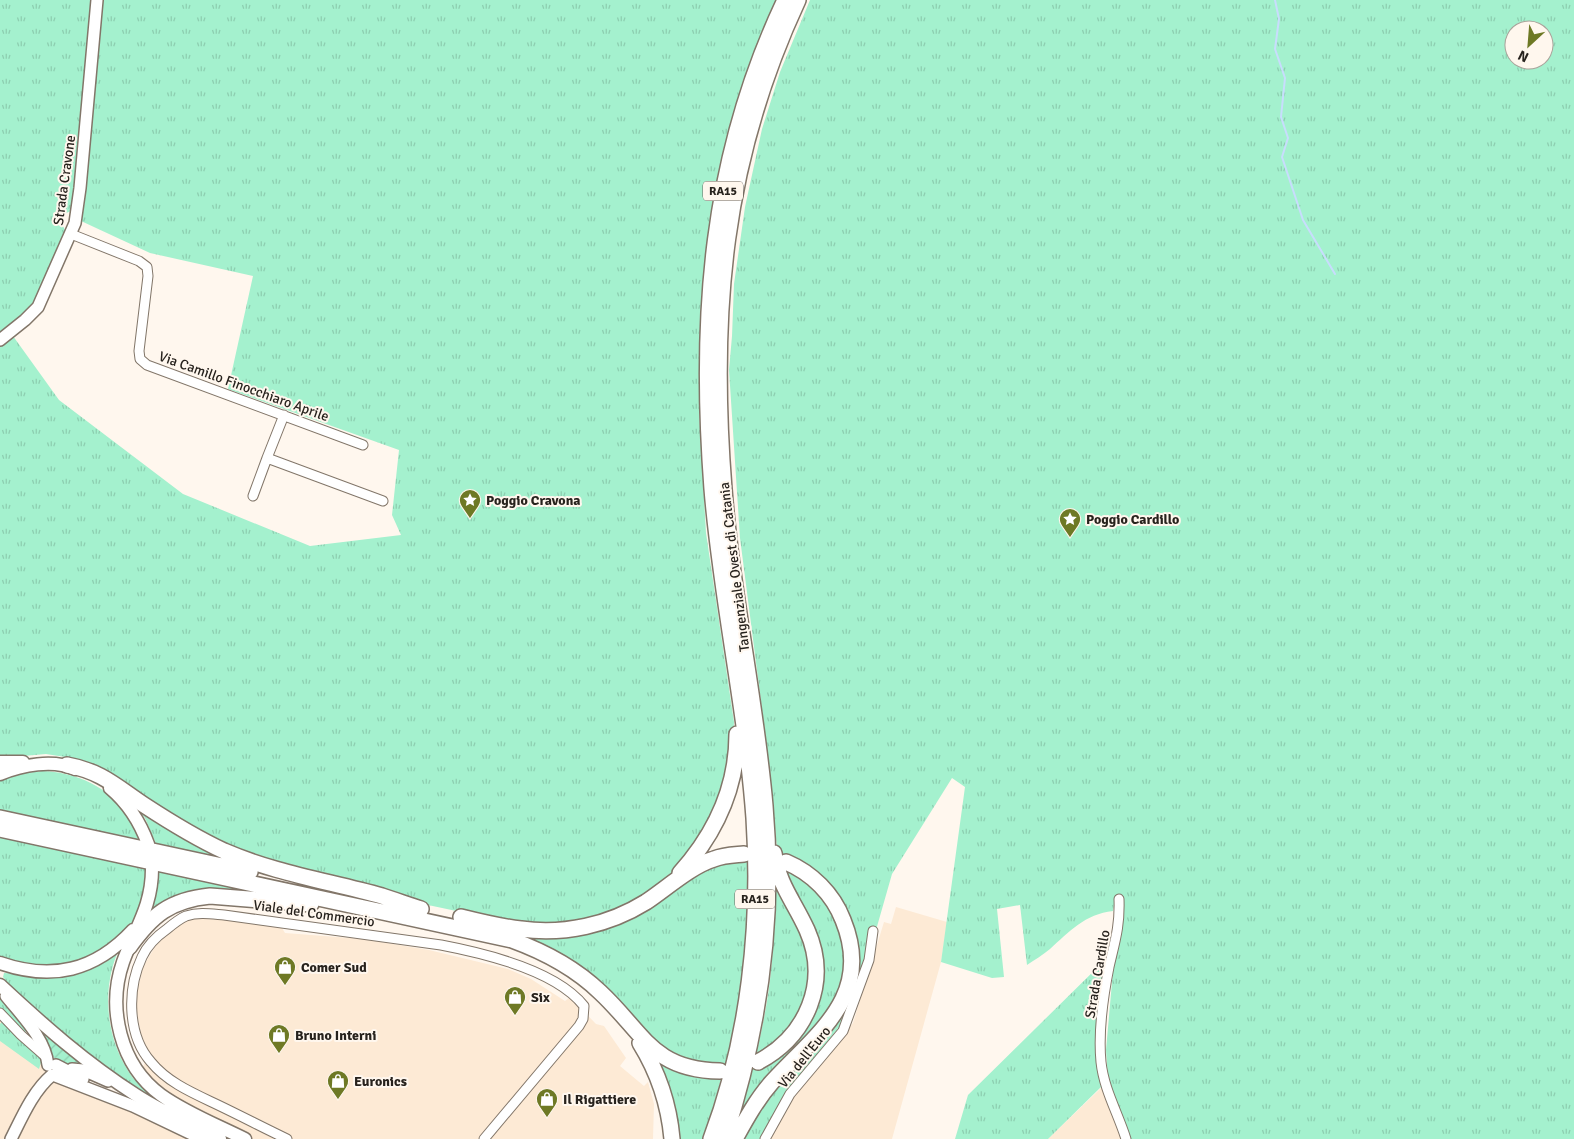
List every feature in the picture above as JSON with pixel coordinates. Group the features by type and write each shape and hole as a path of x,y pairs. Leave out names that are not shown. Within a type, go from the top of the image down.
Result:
{"highway":[{"name":"Tangenziale Ovest di Catania","path":"724,1139 737,1099 754,1026 766,935 767,883 765,809 761,766 740,660 712,491 706,391 710,287 720,204 733,145 758,64 785,0"},
{"name":"Tangenziale Ovest di Catania","path":"711,1139 725,1096 742,1024 754,933 755,890 754,818 724,490 719,390 721,288 732,207 748,133 772,61 798,0"},
{"path":"663,891 702,845 720,813 732,783 737,736 732,686 740,660"},
{"path":"740,660 761,728 769,788 776,867 788,897 810,938 816,971 813,994 803,1022 779,1049 758,1062"},
{"path":"67,765 99,774 167,820 198,838 231,853 315,881 382,896 421,909"},
{"path":"0,818 522,930 565,930 608,920 626,913 708,861 724,856 744,854"},
{"path":"0,830 512,940 534,948 553,958 585,979 601,992 650,1048 669,1060 690,1068 720,1071"},
{"path":"734,1139 763,1093 836,1014 849,979 850,940 837,906 812,877 786,862"},
{"path":"129,947 142,929 161,912 182,901 210,896 326,906 436,923"},
{"path":"627,1020 657,1077 665,1100 672,1139"}],"main road":[{"path":"0,762 20,761 67,765 102,783 122,799 137,819 148,844"},
{"path":"0,774 22,767 48,764"},
{"path":"152,869 151,890 140,923 123,962 117,984 116,1006 122,1041 132,1062 150,1086 160,1094 245,1139"},
{"path":"0,963 17,969 35,972 53,972 80,967 110,952 140,923"},
{"path":"0,987 134,1100 162,1110 220,1139"}],"street":[{"name":"Strada Cravone","path":"0,340 38,307 71,234 79,202 97,0"},
{"name":"Via Camillo Finocchiaro Aprile","path":"71,234 138,261 146,267 148,276 139,351 140,359 147,365 363,445"},
{"path":"253,496 284,416"},
{"path":"267,458 383,501"},
{"name":"Strada Cardillo","path":"1119,899 1120,917 1102,1012 1101,1062 1106,1087 1126,1139"},
{"name":"Viale del Commercio","path":"287,1139 182,1088 150,1062 142,1049 134,1027 131,1002 136,974 142,956 156,938 184,917 200,913 224,915 441,944 484,954 523,968 560,986 574,996 584,1006 583,1019 579,1026 484,1139"},
{"name":"Via dell'Euro","path":"765,1139 790,1094 843,1031 869,960 874,931"},
{"path":"0,987 30,1026 56,1068"},
{"path":"0,1013 56,1068 134,1100"},
{"path":"21,1035 26,1035 30,1026"},
{"path":"56,1068 78,1069 91,1072 134,1100 202,1139"},
{"path":"11,1139 35,1094 56,1068"}],"shaded area":[{"path":"896,907 947,922 941,962 892,1139 770,1139 794,1096 853,1023 884,922 891,924"},
{"path":"197,917 282,928 285,933 363,939 429,950 508,969 531,979 565,1001 570,997 596,1024 604,1026 626,1058 620,1066 644,1086 648,1082 654,1104 653,1139 0,1139 0,1009 22,1033 56,1080 126,1107 149,1053 141,1034 135,1001 143,967 156,945 172,930 185,921"},
{"path":"1108,1080 1130,1139 1048,1139 1100,1089"}],"green space":[{"path":"0,0 93,0 73,210 62,215 60,220 67,234 36,304 0,334"},
{"path":"102,0 777,0 738,101 725,147 715,192 701,301 699,410 706,533 734,722 732,767 700,844 667,880 630,905 587,921 540,926 494,919 428,905 249,857 206,836 91,764 78,759 46,754 0,758 0,345 13,336 59,400 183,494 310,546 401,535 392,515 399,450 228,389 253,276 150,253 81,221 84,207"},
{"path":"810,0 1574,0 1574,1139 1130,1139 1108,1080 1106,1050 1113,971 1124,917 1114,905 1113,911 1094,916 1078,925 1027,965 1020,905 997,909 1004,977 992,978 941,962 965,787 952,778 892,874 876,930 871,929 861,975 857,978 847,1016 793,1084 761,1139 739,1139 765,1096 815,1044 841,1011 849,992 854,972 854,949 849,923 843,909 832,892 818,877 784,857 786,867 799,874 814,887 829,905 838,920 844,936 847,969 844,986 828,1020 761,1091 736,1130 756,1056 767,999 773,941 775,877 809,945 813,961 814,979 810,998 800,1019 788,1037 778,1047 759,1057 757,1066 781,1052 800,1033 807,1021 815,999 819,972 819,959 814,938 788,890 778,858 767,748 740,538 729,370 734,284 745,207 762,129 780,72"},
{"path":"42,771 67,774 102,789 129,816 142,844 0,813 0,781 19,774"},
{"path":"138,810 264,869 157,846 145,818"},
{"path":"0,835 146,866 146,890 135,919 114,943 74,964 34,967 0,958"},
{"path":"749,858 747,940 732,1041 704,1139 676,1139 653,1058 666,1055 627,1011 513,934 579,933 704,867"},
{"path":"160,869 280,894 209,893 149,915 154,901"},
{"path":"117,954 109,985 108,1002 112,1034 124,1064 133,1078 163,1105 120,1078 69,1042 14,991 3,977 4,973 53,978 91,968"},
{"path":"1105,960 1097,1024 1097,1055 1101,1087 1048,1139 955,1139 968,1095"},
{"path":"0,996 26,1031 24,1033 0,1008"},
{"path":"3,1020 42,1059 39,1069 0,1041 0,1024"},
{"path":"43,1033 84,1065 64,1063 55,1058"}],"waterway":[{"path":"1275,0 1279,19 1275,49 1285,78 1281,117 1288,138 1282,157 1303,220 1335,274"}],"place":[{"name":"Poggio Cravona","path":"470,519"},
{"name":"Poggio Cardillo","path":"1070,538"},
{"name":"Comer Sud","path":"285,986"},
{"name":"Six","path":"515,1016"},
{"name":"Bruno Interni","path":"279,1054"},
{"name":"Euronics","path":"338,1100"},
{"name":"Il Rigattiere","path":"547,1118"}]}
